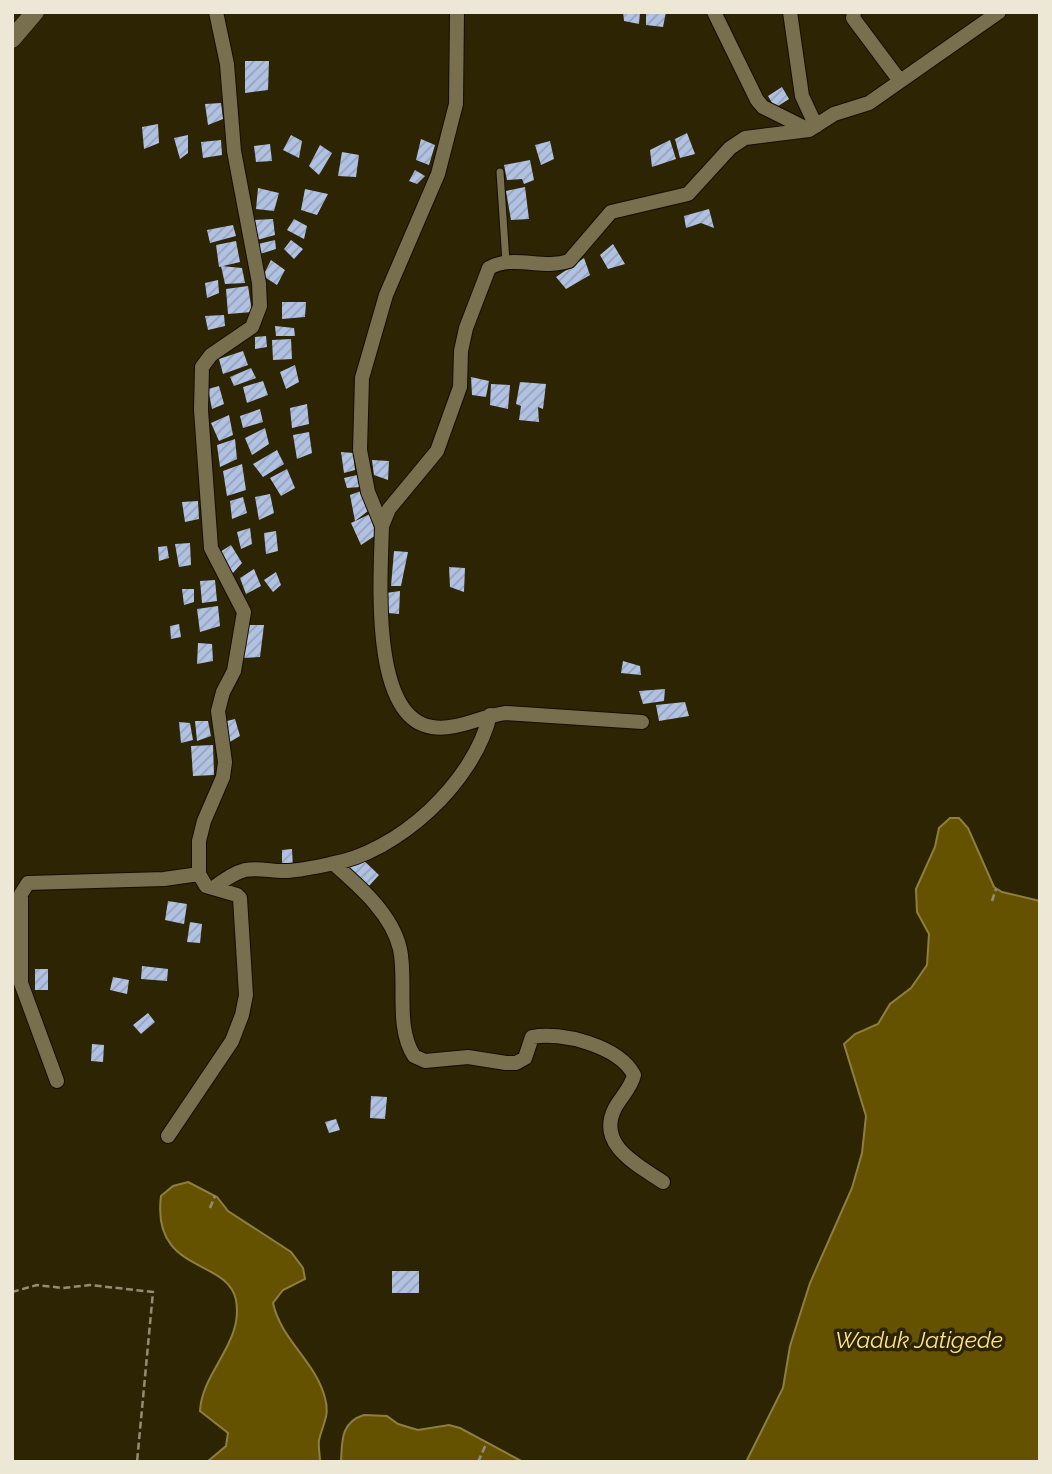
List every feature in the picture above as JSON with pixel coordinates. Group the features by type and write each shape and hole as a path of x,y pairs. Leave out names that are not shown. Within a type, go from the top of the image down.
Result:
{"street":[{"path":"12,39 35,12"},
{"path":"168,1136 232,1041 245,1004 241,903 237,895 206,886 199,874 201,831 220,788 225,762 218,711 223,692 234,671 244,612 211,548 201,410 202,367 211,355 252,327 260,306 259,283 234,152 227,64 216,12"},
{"path":"457,12 456,104 438,174 386,295 362,378 360,450 368,492 382,526 384,651 397,702 428,727 454,726 490,715 543,715 642,722"},
{"path":"714,12 757,100 764,107 812,128"},
{"path":"790,12 802,96 812,128"},
{"path":"854,12 853,18 900,81"},
{"path":"382,526 389,509 437,450 460,387 461,351 466,328 489,268 506,262 559,264 569,261 611,212 688,194 736,142 754,135 812,128 834,114 869,103 999,12"},
{"path":"213,888 247,870 288,871 334,864 377,849 414,823 470,763 481,744 490,715"},
{"path":"334,864 372,901 394,932 402,964 407,1040 414,1056 425,1060 468,1057 516,1063 525,1058 532,1037 549,1035 579,1039 603,1050 624,1062 634,1075 612,1116 614,1142 623,1155 663,1182"},
{"path":"57,1081 22,983 21,894 24,887 28,883 164,879 199,874"}],"lane":[{"path":"500,172 506,262"}],"path":[{"path":"992,901 996,889"},
{"path":"209,1208 215,1196"},
{"path":"12,1292 37,1285 63,1288 90,1284 153,1292 137,1462"},
{"path":"478,1462 486,1442"}],"water":[{"name":"Waduk Jatigede","path":"950,818 959,818 968,828 994,887 1002,892 1040,901 1040,1462 746,1462 783,1388 790,1346 810,1283 852,1188 862,1153 866,1116 844,1044 855,1034 878,1024 890,1004 911,988 927,965 929,934 917,912 916,889 935,847 939,828"},
{"path":"188,1182 217,1197 228,1211 291,1252 303,1268 305,1279 283,1290 273,1303 283,1328 314,1373 325,1398 326,1415 319,1442 320,1462 207,1462 226,1446 228,1433 200,1411 202,1397 234,1330 236,1300 230,1287 220,1277 178,1252 167,1239 161,1221 161,1196 173,1186"},
{"path":"364,1415 387,1416 398,1424 418,1430 449,1425 460,1428 523,1462 341,1462 344,1433 351,1422"}],"building":[{"path":"623,12 640,12 639,24 624,21"},
{"path":"646,12 666,12 663,27 646,25"},
{"path":"245,61 269,61 268,90 245,93"},
{"path":"782,87 789,99 775,108 768,96"},
{"path":"221,103 223,119 208,125 205,104"},
{"path":"158,124 159,143 144,149 142,127"},
{"path":"687,133 695,154 680,158 675,139"},
{"path":"188,135 188,153 180,159 174,138"},
{"path":"291,135 302,141 299,158 283,150"},
{"path":"421,139 435,145 429,165 416,160"},
{"path":"221,140 222,155 203,158 201,142"},
{"path":"670,140 676,159 652,167 650,150"},
{"path":"550,141 554,159 541,165 535,145"},
{"path":"270,144 272,161 256,162 254,146"},
{"path":"320,145 332,153 319,175 309,166"},
{"path":"342,152 359,155 356,177 338,176"},
{"path":"530,160 534,180 524,184 522,179 507,180 504,165"},
{"path":"415,170 425,176 417,184 409,181"},
{"path":"525,187 529,219 511,220 506,191"},
{"path":"258,188 279,193 274,211 256,209"},
{"path":"305,189 328,194 317,215 301,210"},
{"path":"709,209 714,228 701,223 686,228 684,216"},
{"path":"273,219 275,235 257,240 253,220"},
{"path":"294,219 307,226 304,239 287,230"},
{"path":"233,225 236,236 210,243 207,230"},
{"path":"275,240 276,249 260,254 258,244"},
{"path":"291,240 303,249 294,259 284,249"},
{"path":"236,241 240,262 219,267 216,245"},
{"path":"613,244 625,264 608,269 600,255"},
{"path":"584,258 590,275 566,289 556,277"},
{"path":"271,260 285,270 277,285 263,276"},
{"path":"221,266 242,268 245,283 225,284"},
{"path":"218,280 219,293 207,298 205,283"},
{"path":"248,286 252,312 228,314 226,289"},
{"path":"282,302 306,302 305,317 282,319"},
{"path":"224,315 225,326 208,330 205,316"},
{"path":"275,326 294,328 295,336 276,336"},
{"path":"266,336 267,347 255,349 255,337"},
{"path":"291,339 292,359 273,360 272,340"},
{"path":"243,351 248,365 223,374 219,359"},
{"path":"295,365 299,382 286,389 280,372"},
{"path":"251,368 256,378 234,386 230,377"},
{"path":"471,377 489,381 486,397 472,395"},
{"path":"263,381 268,395 247,403 243,387"},
{"path":"520,382 546,384 543,409 538,407 539,422 519,420 521,406 516,404"},
{"path":"491,384 510,385 508,409 490,405"},
{"path":"219,386 224,404 212,409 208,389"},
{"path":"307,404 309,424 292,428 290,408"},
{"path":"260,409 263,422 243,428 240,416"},
{"path":"229,415 233,435 219,441 211,423"},
{"path":"265,428 269,444 252,455 245,438"},
{"path":"309,432 312,453 297,459 293,435"},
{"path":"235,439 237,459 220,467 217,445"},
{"path":"277,450 284,464 263,477 253,464"},
{"path":"341,452 353,453 355,470 344,473"},
{"path":"372,460 389,461 388,480 374,475"},
{"path":"242,464 246,490 227,496 223,471"},
{"path":"287,469 295,488 281,496 270,478"},
{"path":"357,475 360,487 347,488 344,478"},
{"path":"361,491 368,511 355,521 350,495"},
{"path":"270,494 274,513 259,520 255,497"},
{"path":"243,497 247,513 232,519 230,501"},
{"path":"198,501 199,519 185,522 182,502"},
{"path":"370,514 376,535 361,545 351,523"},
{"path":"250,528 252,544 241,549 237,532"},
{"path":"276,531 278,551 266,554 264,533"},
{"path":"190,543 191,565 179,567 175,544"},
{"path":"231,545 242,563 232,574 220,552"},
{"path":"167,546 169,558 159,561 158,547"},
{"path":"394,551 408,552 401,586 391,586"},
{"path":"449,567 465,568 464,592 450,587"},
{"path":"254,569 261,586 246,594 240,578"},
{"path":"276,572 281,585 273,592 264,580"},
{"path":"215,580 217,601 202,603 200,581"},
{"path":"182,589 194,589 194,602 184,605"},
{"path":"400,591 399,614 388,613 386,593"},
{"path":"218,606 220,626 200,632 197,609"},
{"path":"179,624 181,637 171,639 170,626"},
{"path":"249,625 264,625 260,657 243,658"},
{"path":"198,643 212,644 213,661 197,664"},
{"path":"623,661 640,666 641,675 621,673"},
{"path":"665,689 664,701 643,704 639,691"},
{"path":"685,702 689,716 659,721 656,705"},
{"path":"235,719 240,736 228,743 223,722"},
{"path":"195,721 208,721 211,736 197,741"},
{"path":"179,722 190,723 193,740 181,743"},
{"path":"213,745 214,775 193,776 191,746"},
{"path":"292,849 293,868 282,868 282,850"},
{"path":"360,857 379,875 368,887 349,868"},
{"path":"168,901 187,904 184,924 165,920"},
{"path":"190,922 202,924 200,943 187,942"},
{"path":"142,966 168,969 167,981 141,979"},
{"path":"35,969 48,969 48,990 35,990"},
{"path":"113,977 129,980 127,994 110,990"},
{"path":"148,1013 155,1022 141,1034 133,1025"},
{"path":"92,1044 104,1045 103,1062 91,1061"},
{"path":"371,1096 387,1097 385,1119 370,1118"},
{"path":"336,1119 340,1130 329,1133 325,1122"},
{"path":"392,1271 419,1271 419,1293 392,1293"}]}
